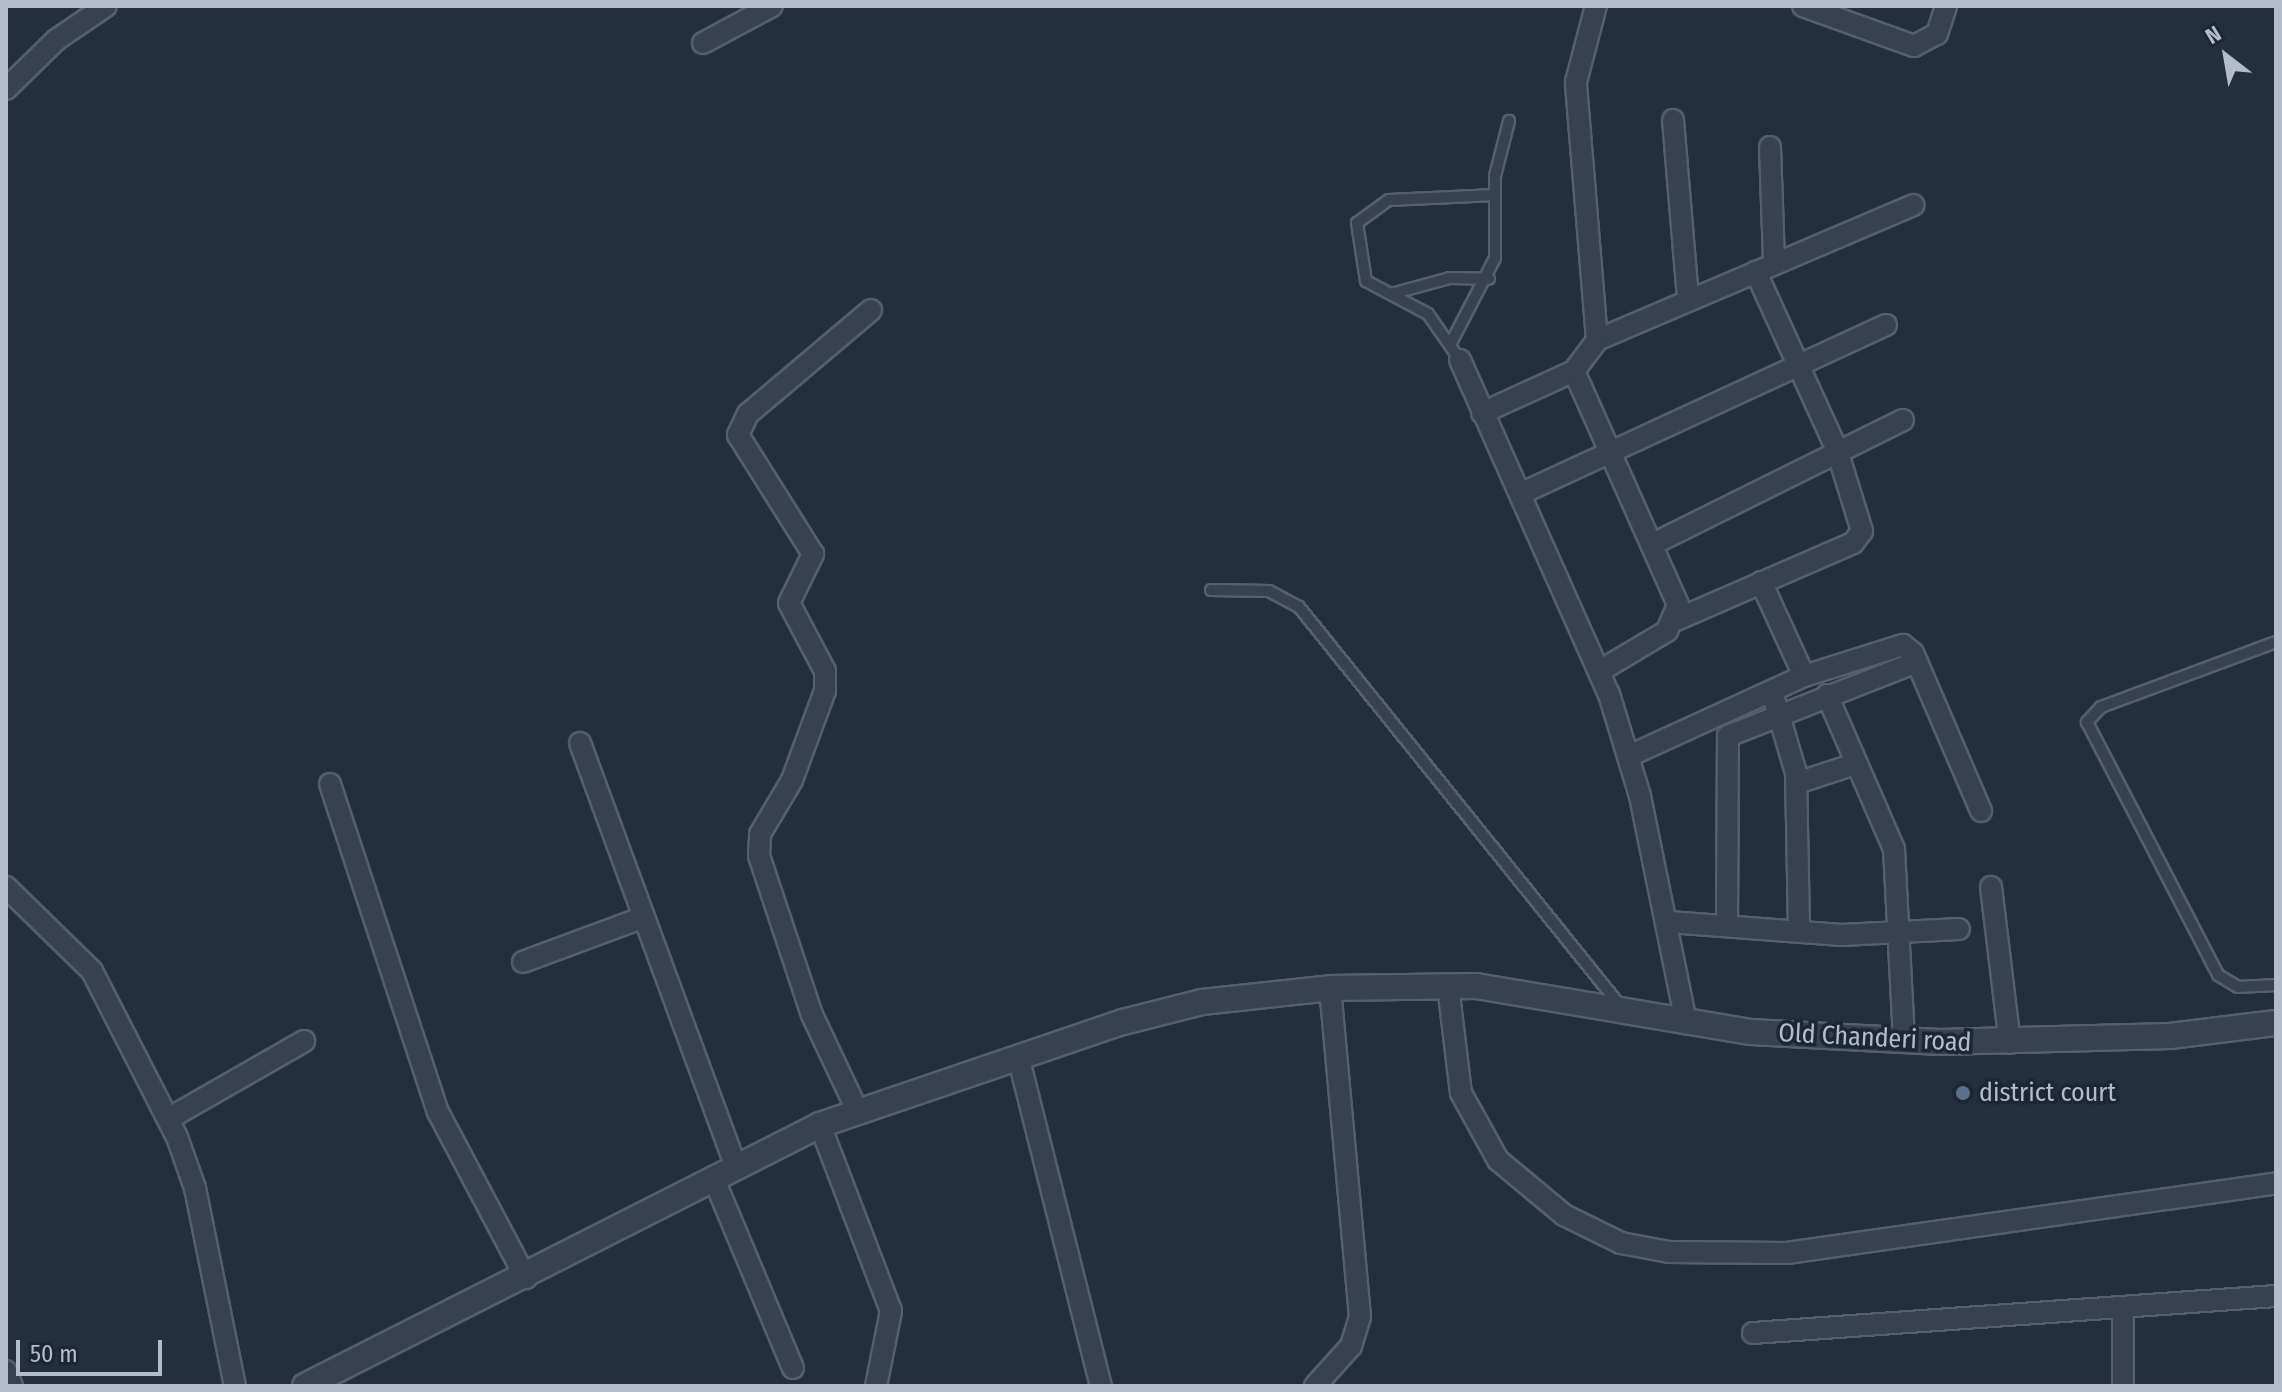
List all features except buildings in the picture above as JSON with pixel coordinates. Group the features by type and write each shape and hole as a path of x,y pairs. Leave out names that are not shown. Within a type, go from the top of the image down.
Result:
{"street":[{"path":"6,89 56,40 106,6"},
{"path":"703,43 772,6"},
{"path":"1803,6 1914,46 1937,34 1946,6"},
{"path":"1595,11 1576,101 1597,340"},
{"path":"1673,120 1688,300"},
{"path":"1600,671 1676,620 1860,538 1860,517 1837,450 1800,366 1765,268 1770,147"},
{"path":"1482,413 1574,371 1597,340 1913,205"},
{"path":"857,1110 807,1001 759,856 760,834 792,780 825,691 825,671 789,603 813,554 742,445 740,425 871,310"},
{"path":"1520,494 1886,325"},
{"path":"1460,360 1600,671 1629,756 1669,922 1686,1023"},
{"path":"1574,371 1678,605 1676,620"},
{"path":"1653,544 1837,450 1903,420"},
{"path":"1761,582 1804,676"},
{"path":"1629,756 1804,676 1897,645 1908,647 1917,662 1981,811"},
{"path":"1727,924 1724,742 1778,712 1917,662"},
{"path":"1771,691 1797,783 1799,931"},
{"path":"1827,695 1894,849 1903,932 1904,1041"},
{"path":"580,743 735,1165"},
{"path":"1797,783 1855,764"},
{"path":"330,784 438,1112 526,1278"},
{"path":"6,887 92,971 168,1119 195,1188 235,1386"},
{"path":"1991,887 2010,1043"},
{"path":"523,962 644,917"},
{"path":"1669,922 1799,931 1959,929"},
{"path":"1463,986 1461,1093 1498,1160 1564,1215 1621,1243 1669,1252 1787,1253 2276,1183"},
{"name":"Old Chanderi road","path":"305,1386 526,1278 735,1165 820,1125 1018,1056 1202,1002 1330,988 1463,986 1686,1023 1904,1041 2010,1043 2276,1023"},
{"path":"1315,1386 1351,1346 1360,1317 1330,988"},
{"path":"168,1119 304,1041"},
{"path":"1018,1056 1101,1386"},
{"path":"820,1125 891,1311 876,1386"},
{"path":"713,1177 793,1368"},
{"path":"1753,1333 2123,1310 2276,1296"},
{"path":"2123,1310 2123,1386"},
{"path":"6,1371 12,1386"}],"lane":[{"path":"1452,341 1489,279 1495,195 1509,121"},
{"path":"1460,360 1452,341 1428,314 1366,281 1359,268 1363,214 1389,200 1495,195"},
{"path":"1391,294 1450,278 1489,279"},
{"path":"1211,590 1269,591 1299,607 1625,1013"},
{"path":"2276,642 2101,707 2087,722 2218,975 2238,987 2276,985"}],"place":[{"name":"district court","path":"1963,1093"}]}
